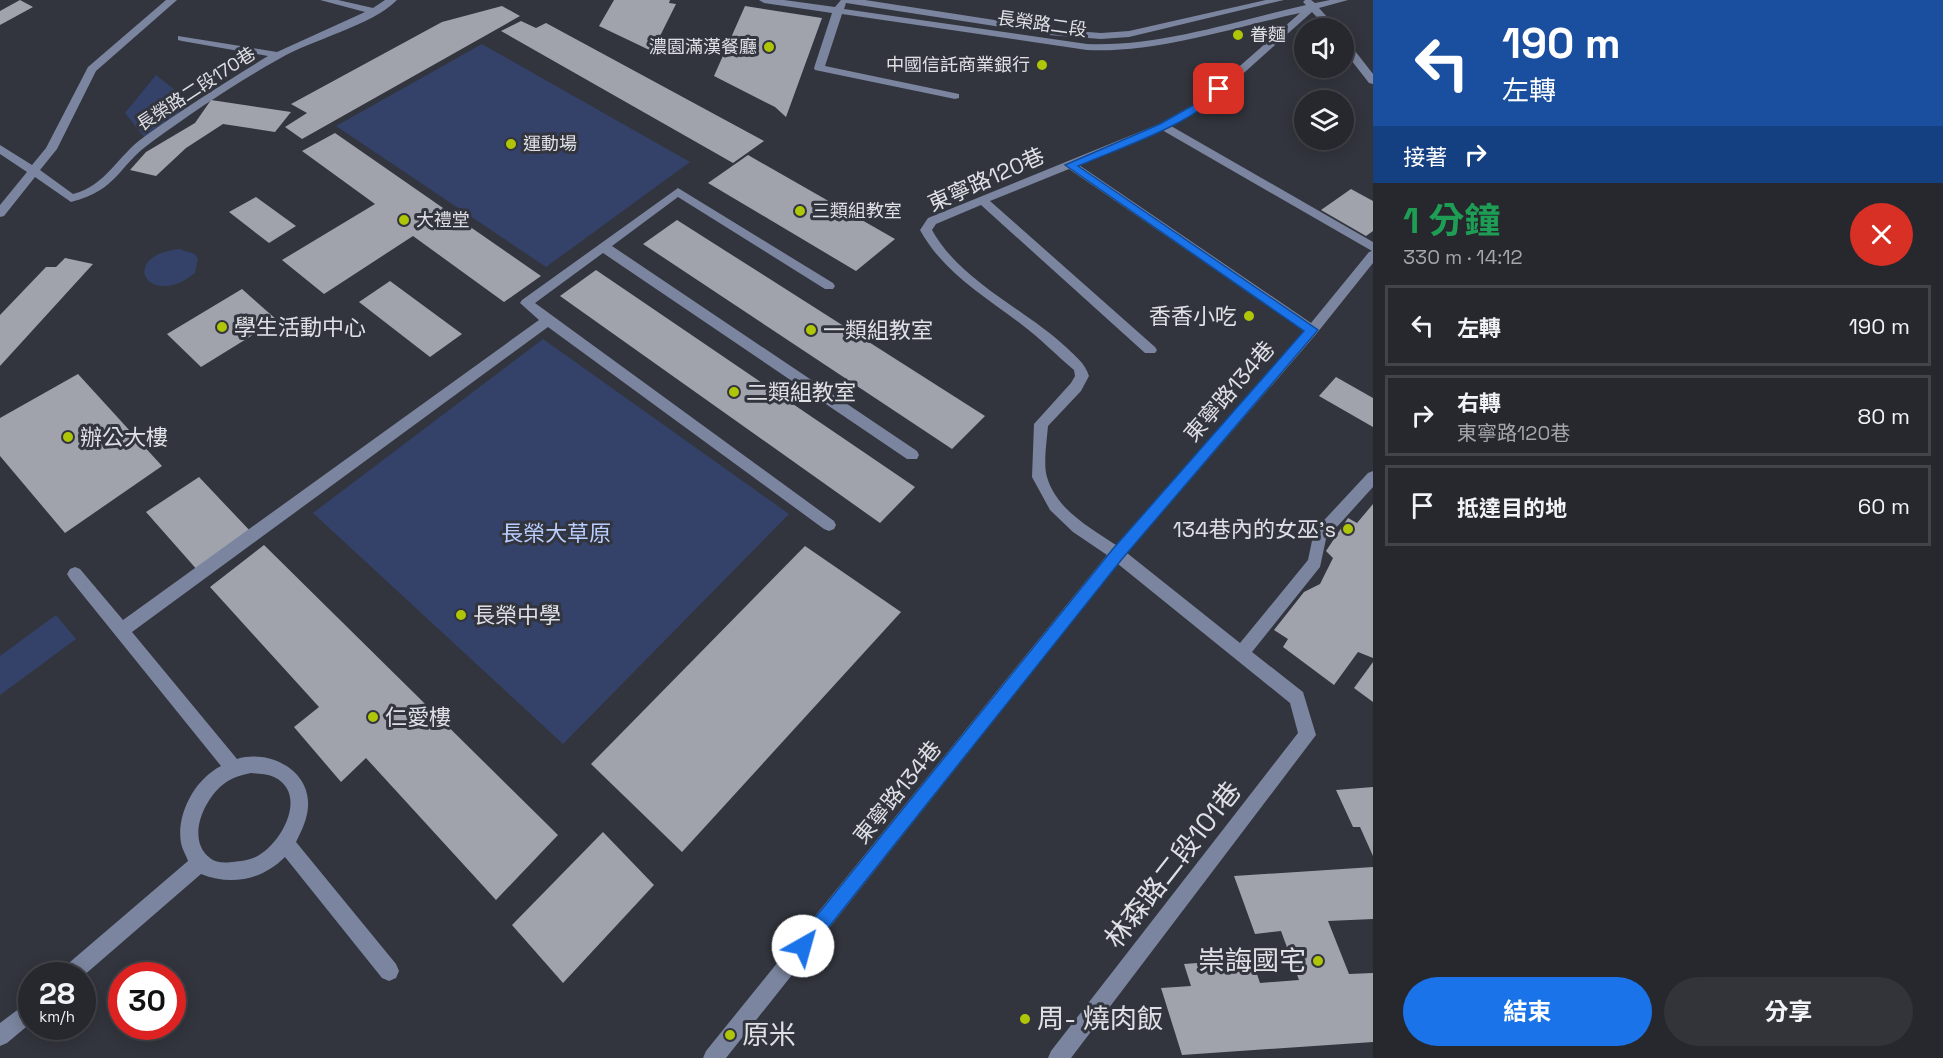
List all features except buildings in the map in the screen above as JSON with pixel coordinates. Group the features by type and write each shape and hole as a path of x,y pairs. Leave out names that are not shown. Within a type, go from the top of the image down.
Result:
{"street":[{"path":"0,213 51,149 92,69 172,0"},
{"path":"325,0 375,11"},
{"name":"長榮路二段170巷","path":"33,171 71,198 86,195 103,187 144,141 278,55 375,11 392,0"},
{"name":"長榮路二段","path":"764,0 1087,47 1112,48 1144,45 1310,3 1344,0"},
{"path":"846,0 838,11 819,68 955,96"},
{"name":"長榮路二段","path":"846,0 1054,32 1101,36 1130,34 1279,0"},
{"path":"1310,3 1323,18"},
{"name":"東寧路120巷","path":"1117,554 1078,528 1055,506 1039,477 1041,424 1076,387 1082,376 1080,368 1041,332 950,262 931,242 926,230 933,221 984,202 1163,126 1204,103 1310,3"},
{"path":"182,38 278,55"},
{"path":"1354,57 1373,81"},
{"path":"1163,126 1373,247"},
{"path":"0,149 33,171"},
{"path":"1071,165 1312,330"},
{"path":"828,286 678,192 526,303 829,525"},
{"path":"984,202 1150,350"},
{"path":"604,247 912,455"},
{"name":"東寧路134巷","path":"713,1058 1117,554 1312,330 1373,255"},
{"path":"122,630 548,320"},
{"path":"1117,554 1242,653 1316,562 1319,536 1373,477"},
{"path":"75,574 234,769"},
{"name":"林森路二段101巷","path":"1058,1058 1308,735 1298,698 1242,653"},
{"path":"251,764 268,764 281,770 293,780 299,794 300,810 296,828 286,844 271,860 252,870 233,873 215,871 201,862 191,848 188,830 193,811 202,793 217,778 234,769 251,764"},
{"path":"286,844 389,971"},
{"path":"85,962 201,862"},
{"path":"0,1036 18,1021"}],"green space":[{"name":"運動場","path":"482,44 690,162 546,267 336,126"},
{"path":"156,75 191,103 145,138 125,113"},
{"path":"179,249 195,254 198,259 195,273 178,283 164,286 153,284 146,278 144,270 149,261 160,254"},
{"name":"長榮大草原","path":"543,339 789,514 563,744 313,513"},
{"path":"56,615 76,639 0,695 0,656"}],"place":[{"name":"眷麵","path":"1238,35"},
{"name":"濃園滿漢餐廳","path":"769,47"},
{"name":"中國信託商業銀行","path":"1042,65"},
{"name":"運動場","path":"511,144"},
{"name":"三類組教室","path":"800,211"},
{"name":"大禮堂","path":"404,220"},
{"name":"香香小吃","path":"1249,316"},
{"name":"學生活動中心","path":"222,327"},
{"name":"一類組教室","path":"811,330"},
{"name":"二類組教室","path":"734,392"},
{"name":"辦公大樓","path":"68,437"},
{"name":"134巷內的女巫’s","path":"1348,529"},
{"name":"長榮中學","path":"461,615"},
{"name":"仁愛樓","path":"373,717"},
{"name":"崇誨國宅","path":"1318,961"},
{"name":"周- 燒肉飯","path":"1025,1019"},
{"name":"原米","path":"730,1035"}],"route":[{"path":"803,946 1117,554 1312,330 1071,165 1163,126 1204,103 1219,89"}]}
